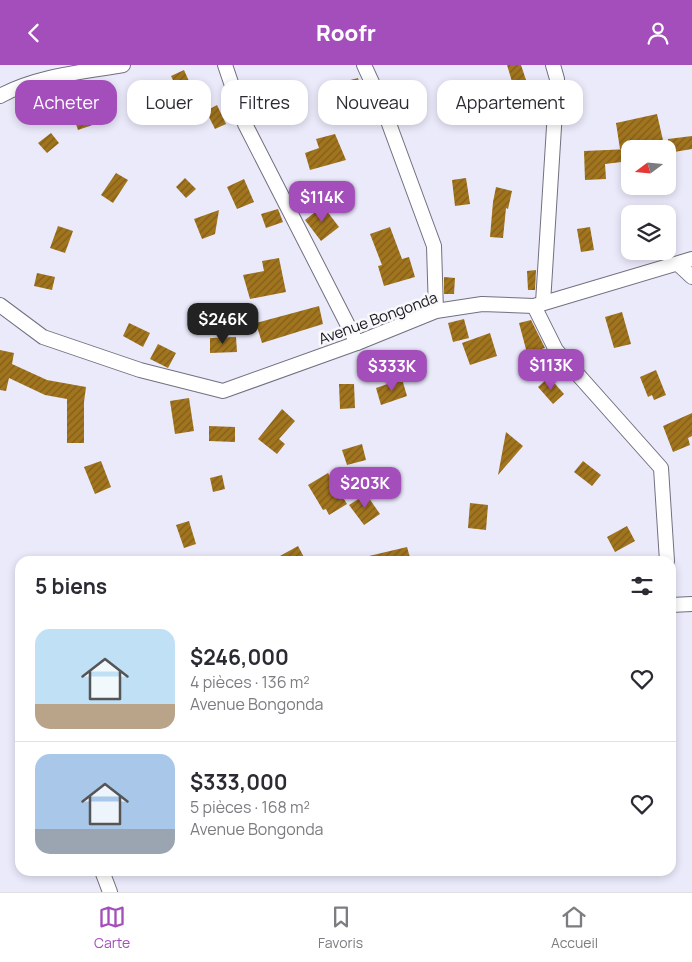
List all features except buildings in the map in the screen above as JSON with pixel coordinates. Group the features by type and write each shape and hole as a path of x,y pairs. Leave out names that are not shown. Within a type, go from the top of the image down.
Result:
{"street":[{"path":"0,96 48,79 123,65"},
{"path":"225,65 245,124 357,343"},
{"path":"364,65 381,102 434,246 436,311"},
{"path":"553,65 557,79 538,304 556,349 661,468 667,556"},
{"name":"Avenue Bongonda","path":"0,305 43,337 140,370 223,391 357,343 436,311 482,304 538,304 692,259"},
{"path":"678,264 692,277"},
{"path":"676,605 692,604"},
{"path":"104,876 110,892"}]}
